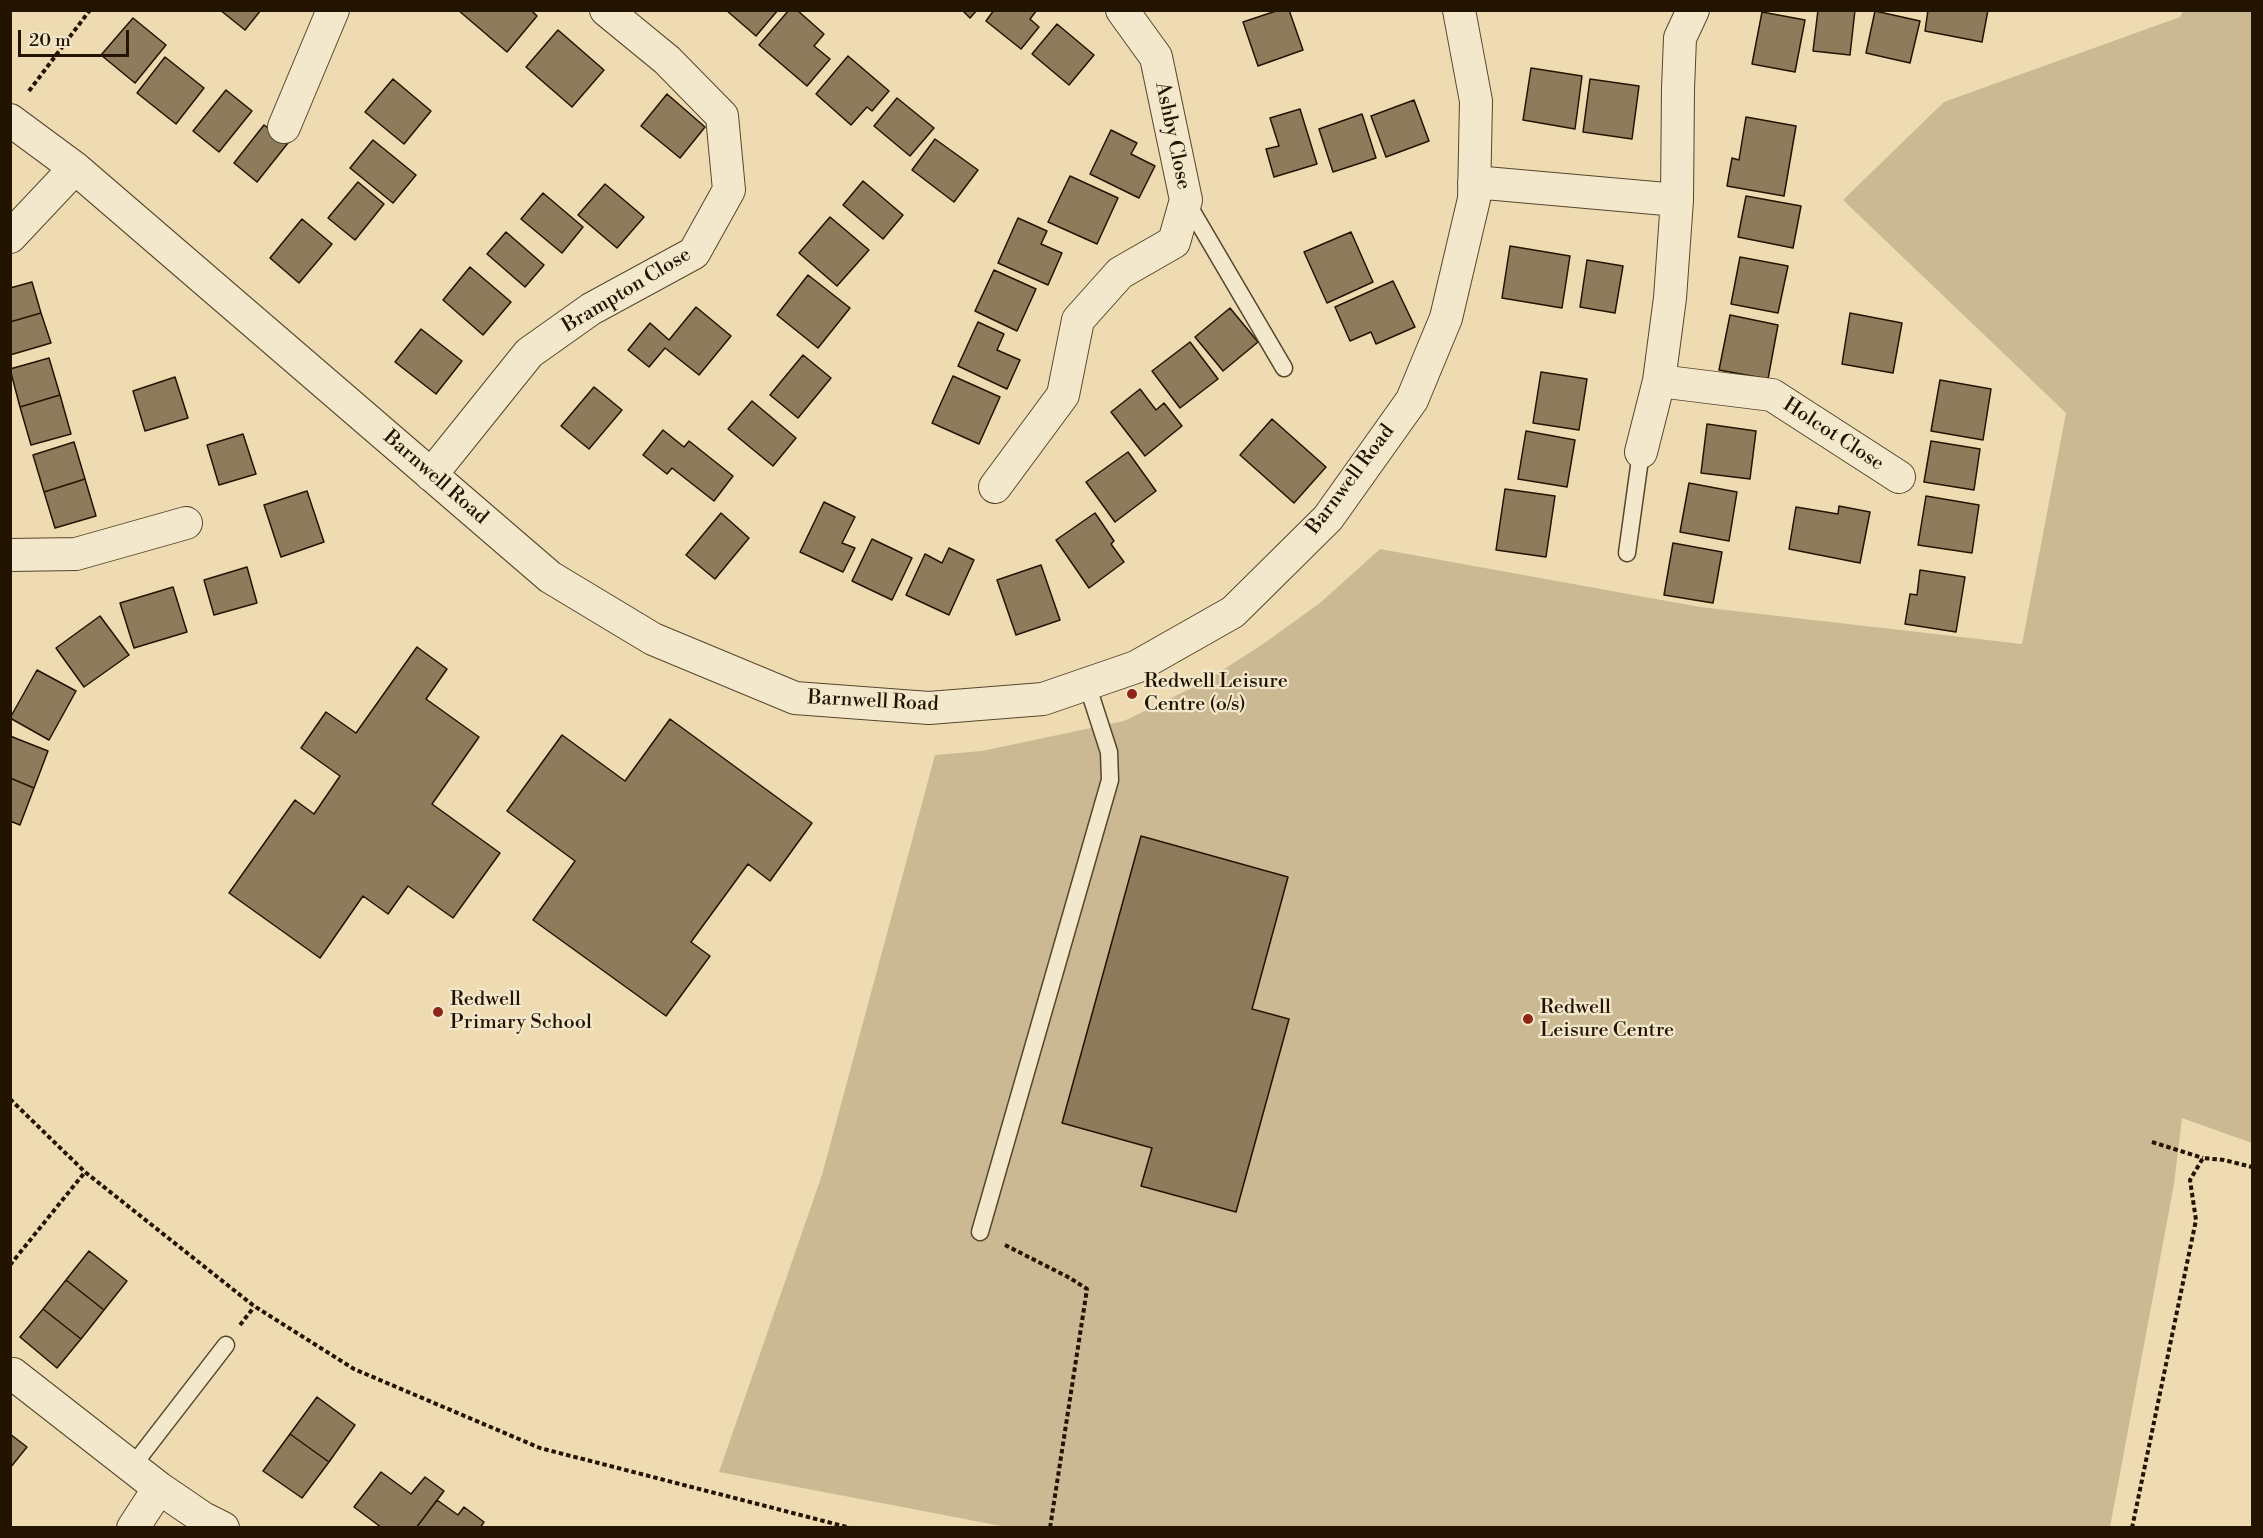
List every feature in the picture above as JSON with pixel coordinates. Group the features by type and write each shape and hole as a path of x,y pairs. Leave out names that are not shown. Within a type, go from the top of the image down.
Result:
{"street":[{"path":"284,127 333,10"},
{"name":"Brampton Close","path":"431,475 530,353 591,309 694,253 729,190 722,116 667,60 606,10"},
{"name":"Ashby Close","path":"995,487 1063,395 1078,320 1120,273 1174,242 1186,200 1156,57 1122,10"},
{"name":"Barnwell Road","path":"18,108 75,168 550,577 653,639 795,698 929,708 1043,699 1136,667 1233,612 1328,518 1412,400 1446,318 1474,199 1476,101 1459,10"},
{"path":"1641,452 1659,381 1670,298 1677,200 1680,38 1693,10"},
{"path":"10,237 75,168"},
{"path":"1474,182 1677,200"},
{"name":"Holcot Close","path":"1659,381 1772,395 1899,477"},
{"path":"10,555 76,554 186,523"},
{"path":"12,1374 131,1468 203,1518 223,1527"},
{"path":"133,1527 159,1488"}],"lane":[{"path":"1186,200 1284,368"},
{"path":"1628,553 1641,452"},
{"path":"980,1232 1110,780 1109,752 1087,684"},
{"path":"131,1468 226,1345"}],"path":[{"path":"18,108 90,10"},
{"path":"10,1099 85,1172 254,1306 354,1369 540,1448 851,1527"},
{"path":"2152,1142 2203,1158 2253,1167"},
{"path":"2132,1527 2196,1220 2190,1180 2203,1158"},
{"path":"10,1265 85,1172"},
{"path":"980,1232 1087,1289 1050,1527"}],"shaded area":[{"name":"Redwell Leisure Centre","path":"2183,11 2252,11 2252,1143 2182,1118 2174,1184 2110,1527 1012,1528 719,1472 822,1175 935,755 982,751 1124,721 1204,682 1263,644 1320,603 1380,549 1700,607 2022,644 2066,413 1843,200 1944,102 2180,17"}],"building":[{"path":"220,10 261,10 245,30"},
{"path":"458,10 531,10 537,16 507,52"},
{"path":"726,10 778,10 756,36"},
{"path":"789,10 797,10 824,34 814,46 830,59 807,86 759,45"},
{"path":"962,10 977,10 970,18"},
{"path":"994,10 1037,10 1030,19 1039,27 1021,49 986,21"},
{"path":"1279,10 1289,10 1303,50 1258,66 1243,22"},
{"path":"1818,10 1855,10 1850,55 1813,51"},
{"path":"1928,10 1988,10 1982,42 1925,31"},
{"path":"1875,11 1920,21 1910,63 1866,53"},
{"path":"1762,12 1805,20 1795,72 1752,64"},
{"path":"133,18 166,45 135,83 101,55"},
{"path":"1057,24 1094,55 1069,85 1032,54"},
{"path":"558,30 604,70 572,107 526,67"},
{"path":"848,56 889,91 872,111 867,107 851,125 816,94"},
{"path":"165,57 204,88 176,124 137,93"},
{"path":"1531,68 1582,76 1575,129 1523,120"},
{"path":"393,79 431,111 404,144 365,112"},
{"path":"1590,79 1639,86 1632,139 1583,132"},
{"path":"226,90 252,111 219,152 193,131"},
{"path":"667,94 705,127 680,158 641,126"},
{"path":"897,98 934,128 910,156 874,126"},
{"path":"1414,100 1429,141 1386,157 1371,116"},
{"path":"1300,109 1317,164 1274,177 1266,149 1279,146 1270,118"},
{"path":"1362,114 1376,158 1333,172 1319,129"},
{"path":"1746,117 1796,126 1784,196 1727,186 1732,158 1739,160"},
{"path":"264,125 288,143 257,182 234,163"},
{"path":"1111,130 1137,143 1131,154 1155,166 1139,198 1090,174"},
{"path":"935,139 978,170 954,202 912,170"},
{"path":"373,140 416,175 393,203 350,168"},
{"path":"1070,176 1118,198 1097,244 1048,222"},
{"path":"863,181 903,215 883,239 843,205"},
{"path":"358,182 384,204 355,240 328,218"},
{"path":"605,184 644,217 617,248 578,215"},
{"path":"543,193 583,227 562,253 521,219"},
{"path":"1746,196 1801,206 1793,248 1738,237"},
{"path":"830,217 869,250 837,286 799,253"},
{"path":"1018,218 1047,231 1041,244 1062,253 1048,285 998,263"},
{"path":"302,219 332,244 299,283 270,258"},
{"path":"506,232 544,265 525,287 487,254"},
{"path":"1351,232 1373,282 1327,303 1304,252"},
{"path":"1510,246 1570,256 1562,308 1502,298"},
{"path":"1740,257 1788,266 1778,313 1731,304"},
{"path":"1587,260 1623,266 1615,313 1580,307"},
{"path":"470,267 511,302 483,335 443,300"},
{"path":"994,270 1036,289 1017,331 975,311"},
{"path":"808,275 850,308 818,348 777,315"},
{"path":"1393,281 1415,327 1376,344 1371,332 1350,341 1335,307"},
{"path":"32,282 41,313 10,322 10,288"},
{"path":"696,307 731,336 699,375 665,348 649,367 628,350 650,323 669,340"},
{"path":"1230,308 1258,342 1223,371 1195,337"},
{"path":"41,313 51,343 10,355 10,322"},
{"path":"1850,313 1902,323 1893,373 1842,364"},
{"path":"1730,315 1778,325 1768,379 1719,370"},
{"path":"978,322 1004,334 997,350 1020,360 1007,389 958,366"},
{"path":"421,329 462,361 436,394 395,362"},
{"path":"1190,342 1218,379 1180,408 1152,371"},
{"path":"803,355 831,378 798,418 770,395"},
{"path":"49,358 60,395 20,407 10,369"},
{"path":"1541,372 1587,379 1579,430 1533,423"},
{"path":"953,376 1000,397 979,444 932,423"},
{"path":"175,377 188,418 145,431 133,391"},
{"path":"1940,380 1991,389 1983,440 1931,431"},
{"path":"594,387 622,410 589,449 561,426"},
{"path":"1140,389 1156,410 1164,403 1182,426 1145,456 1111,412"},
{"path":"60,395 71,434 31,445 20,407"},
{"path":"752,401 796,438 773,466 728,429"},
{"path":"1272,419 1326,467 1294,503 1240,455"},
{"path":"1707,424 1756,431 1750,479 1701,473"},
{"path":"663,430 684,447 689,441 733,476 714,501 672,468 667,474 643,455"},
{"path":"1526,431 1575,440 1567,487 1518,479"},
{"path":"243,434 256,474 219,485 207,445"},
{"path":"1931,441 1980,449 1974,490 1924,482"},
{"path":"74,442 85,479 44,492 33,455"},
{"path":"1128,452 1156,491 1115,522 1086,482"},
{"path":"85,479 96,516 55,528 44,492"},
{"path":"1689,483 1737,492 1729,541 1680,532"},
{"path":"1505,489 1555,496 1546,557 1496,550"},
{"path":"307,491 324,542 281,557 264,505"},
{"path":"1926,496 1979,505 1972,553 1918,545"},
{"path":"824,502 855,517 842,543 855,548 843,572 800,552"},
{"path":"1839,506 1870,512 1860,563 1789,549 1796,507 1838,514"},
{"path":"721,513 749,538 715,579 686,555"},
{"path":"1095,513 1114,541 1111,544 1124,562 1089,588 1056,540"},
{"path":"872,539 912,558 892,600 852,581"},
{"path":"1673,543 1722,552 1713,603 1664,595"},
{"path":"949,548 974,560 949,615 906,595 925,554 942,563"},
{"path":"1041,565 1060,620 1016,635 997,580"},
{"path":"247,567 257,603 214,615 204,580"},
{"path":"1920,570 1965,577 1956,632 1905,624 1910,594 1917,595"},
{"path":"173,587 187,632 134,648 120,603"},
{"path":"100,616 129,655 84,687 56,648"},
{"path":"417,647 447,669 426,699 479,737 432,804 500,853 453,918 408,886 388,914 363,896 320,958 229,893 295,800 314,814 340,776 301,748 326,712 356,733"},
{"path":"37,670 76,691 49,740 10,718"},
{"path":"670,719 812,823 770,881 748,864 691,942 710,956 666,1016 533,920 575,861 507,811 562,735 625,781"},
{"path":"10,736 48,751 34,788 10,778"},
{"path":"10,778 34,788 20,825 10,821"},
{"path":"1141,836 1288,877 1252,1009 1289,1019 1236,1212 1141,1186 1152,1148 1062,1123"},
{"path":"89,1251 127,1281 104,1310 66,1280"},
{"path":"66,1280 104,1310 81,1339 43,1309"},
{"path":"43,1309 81,1339 57,1368 20,1337"},
{"path":"317,1397 355,1425 329,1462 290,1434"},
{"path":"10,1434 27,1447 10,1468"},
{"path":"290,1434 329,1462 302,1498 263,1471"},
{"path":"381,1472 411,1494 425,1477 444,1491 416,1528 382,1528 354,1507"},
{"path":"437,1500 458,1515 464,1507 484,1522 480,1528 416,1528"}],"place":[{"name":"Redwell Leisure Centre (o/s)","path":"1132,694"},
{"name":"Redwell Primary School","path":"438,1012"},
{"name":"Redwell Leisure Centre","path":"1528,1019"}]}
